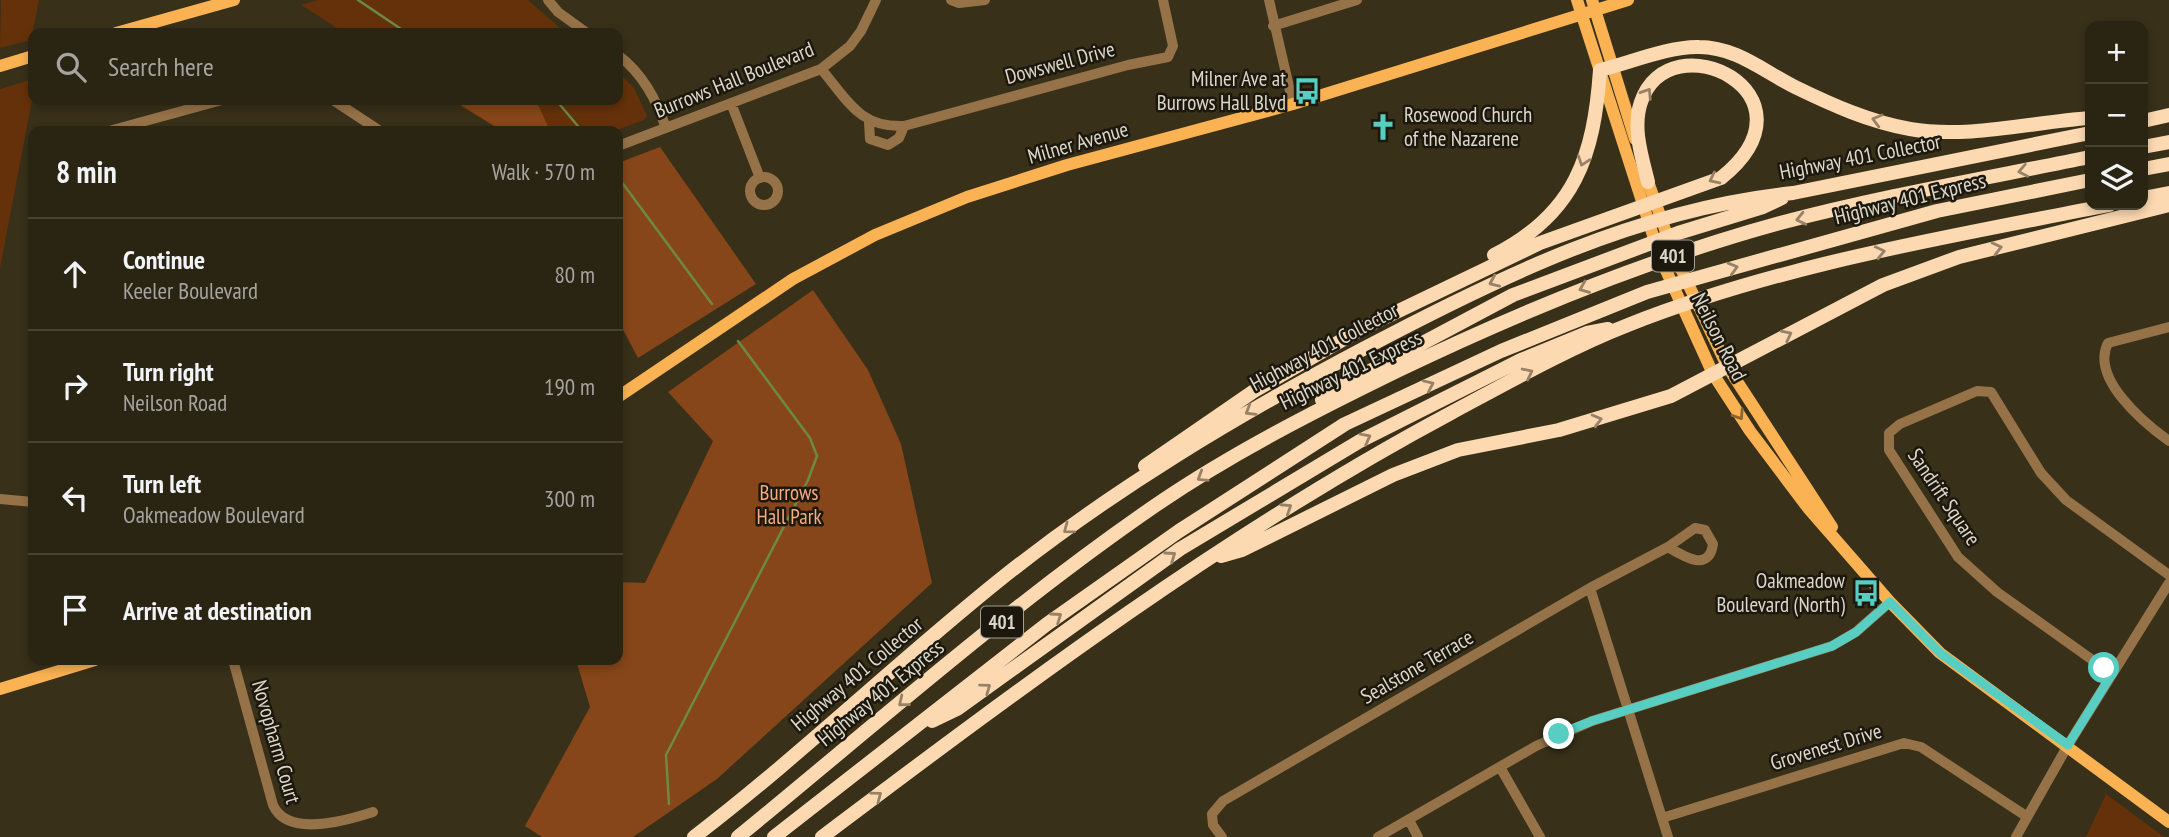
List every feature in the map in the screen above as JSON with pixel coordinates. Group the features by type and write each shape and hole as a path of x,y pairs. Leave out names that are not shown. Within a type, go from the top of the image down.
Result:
{"highway":[{"path":"1363,328 1377,314 1507,248 1544,223 1573,189 1607,69 1679,49 1715,48 1737,54 1794,86 1870,120 1913,129 1992,128 2085,119"},
{"path":"1122,488 1152,459 1254,391 1363,328 1540,243 1721,178 1741,161 1754,140 1756,115 1751,95 1735,78 1716,68 1692,65 1669,70 1652,84 1641,100 1638,117 1641,184"},
{"path":"2148,120 2169,115"},
{"name":"Highway 401 Collector","path":"694,837 1002,579 1122,488 1284,390 1468,293 1535,263 1638,226 1748,198 1793,193 2085,134"},
{"path":"2148,146 2169,142"},
{"name":"Highway 401 Express","path":"738,837 1041,590 1157,505 1281,428 1493,325 1613,276 1780,223 1922,190 2085,159"},
{"path":"2148,168 2169,164"},
{"name":"Highway 401 Express","path":"774,837 1047,624 1179,531 1345,424 1477,362 1647,292 1937,211 2085,181"},
{"path":"1281,428 1342,386 1513,295 1678,233 1763,207 1793,193"},
{"path":"2148,197 2169,193"},
{"path":"1209,559 1242,550 1393,475 1458,450 1619,414 1671,396 1883,285 1959,257 2169,205"},
{"name":"401","path":"822,837 1024,685 1209,559 1381,450 1527,372 1626,326 1783,274 2085,210"},
{"path":"906,734 957,709 1180,549 1360,440 1521,360 1587,333 1626,326"}],"main road":[{"path":"134,28 234,0"},
{"name":"Neilson Road","path":"1577,0 1590,41 1607,69"},
{"name":"Neilson Road","path":"1592,0 1603,37 1607,69 1660,257 1713,374 1783,475 1890,602 1940,653 2169,822"},
{"name":"Milner Avenue","path":"623,394 793,279 895,225 967,197 1067,165 1293,104 1628,0"},
{"path":"0,66 28,58"},
{"name":"Neilson Road","path":"1641,184 1727,366 1822,508 1840,542"},
{"path":"0,689 79,665"}],"street":[{"path":"548,0 558,12 580,28"},
{"name":"Burrows Hall Boulevard","path":"623,144 821,69 850,46 861,31 876,0"},
{"path":"951,0 959,3 985,0"},
{"name":"Dowswell Drive","path":"821,69 869,122 884,127 904,126 1128,65 1168,57 1173,46 1163,0"},
{"path":"1269,0 1293,104"},
{"path":"1273,26 1357,0"},
{"path":"623,59 651,90 666,128"},
{"path":"731,103 760,178"},
{"path":"127,126 204,105"},
{"path":"341,105 372,126"},
{"name":"Dowswell Drive","path":"869,122 870,139 888,145 898,138 904,126"},
{"path":"2169,327 2108,343 2103,359 2135,415 2169,441"},
{"name":"Sandrift Square","path":"2112,674 1997,592 1958,557 1889,450 1889,433 1900,424 1978,391 1991,392 2040,473 2066,499 2169,575"},
{"path":"0,499 28,502"},
{"name":"Sealstone Terrace","path":"1222,837 1213,825 1212,814 1223,801 1590,588 1668,547"},
{"path":"2016,837 2025,816 2169,583"},
{"path":"1590,588 1668,837"},
{"path":"1378,837 1559,734 1629,709 1832,646 1856,632 1890,602"},
{"name":"Novopharm Court","path":"234,665 273,805 282,823 289,828 309,830 373,812"},
{"name":"Grovenest Drive","path":"1662,818 1904,743 1921,747 2025,816"},
{"path":"1500,767 1540,837"},
{"path":"1409,820 1418,837"}],"shaded area":[{"path":"1,0 39,0 33,28 28,28 28,41 0,48"},
{"path":"318,0 528,0 560,28 337,28 301,5"},
{"path":"623,77 634,88 647,116 644,120 623,128 494,126 459,105 623,105"},
{"path":"28,81 28,105 31,105 0,268 0,89"},
{"path":"2106,794 2164,837 2086,837"}],"green space":[{"path":"461,105 538,105 548,126 494,126"},
{"path":"660,147 756,284 638,358 623,330 623,161"},
{"name":"Burrows Hall Park","path":"813,290 868,370 901,444 932,583 717,779 633,837 542,837 525,826 590,707 577,665 623,665 623,582 645,583 713,441 668,392"}],"waterway":[{"path":"358,0 400,28"},
{"path":"560,105 578,126"},
{"path":"623,184 712,304"},
{"path":"669,804 666,755 808,480 817,456 810,438 738,341"}],"place":[{"name":"Milner Ave at Burrows Hall Blvd","path":"1307,91"},
{"name":"Rosewood Church of the Nazarene","path":"1383,127"},
{"name":"Oakmeadow Boulevard (North)","path":"1866,593"}],"route":[{"path":"1559,734 1592,721 1832,646 1856,632 1890,602 1940,653 2068,745 2112,674 2104,668"}]}
